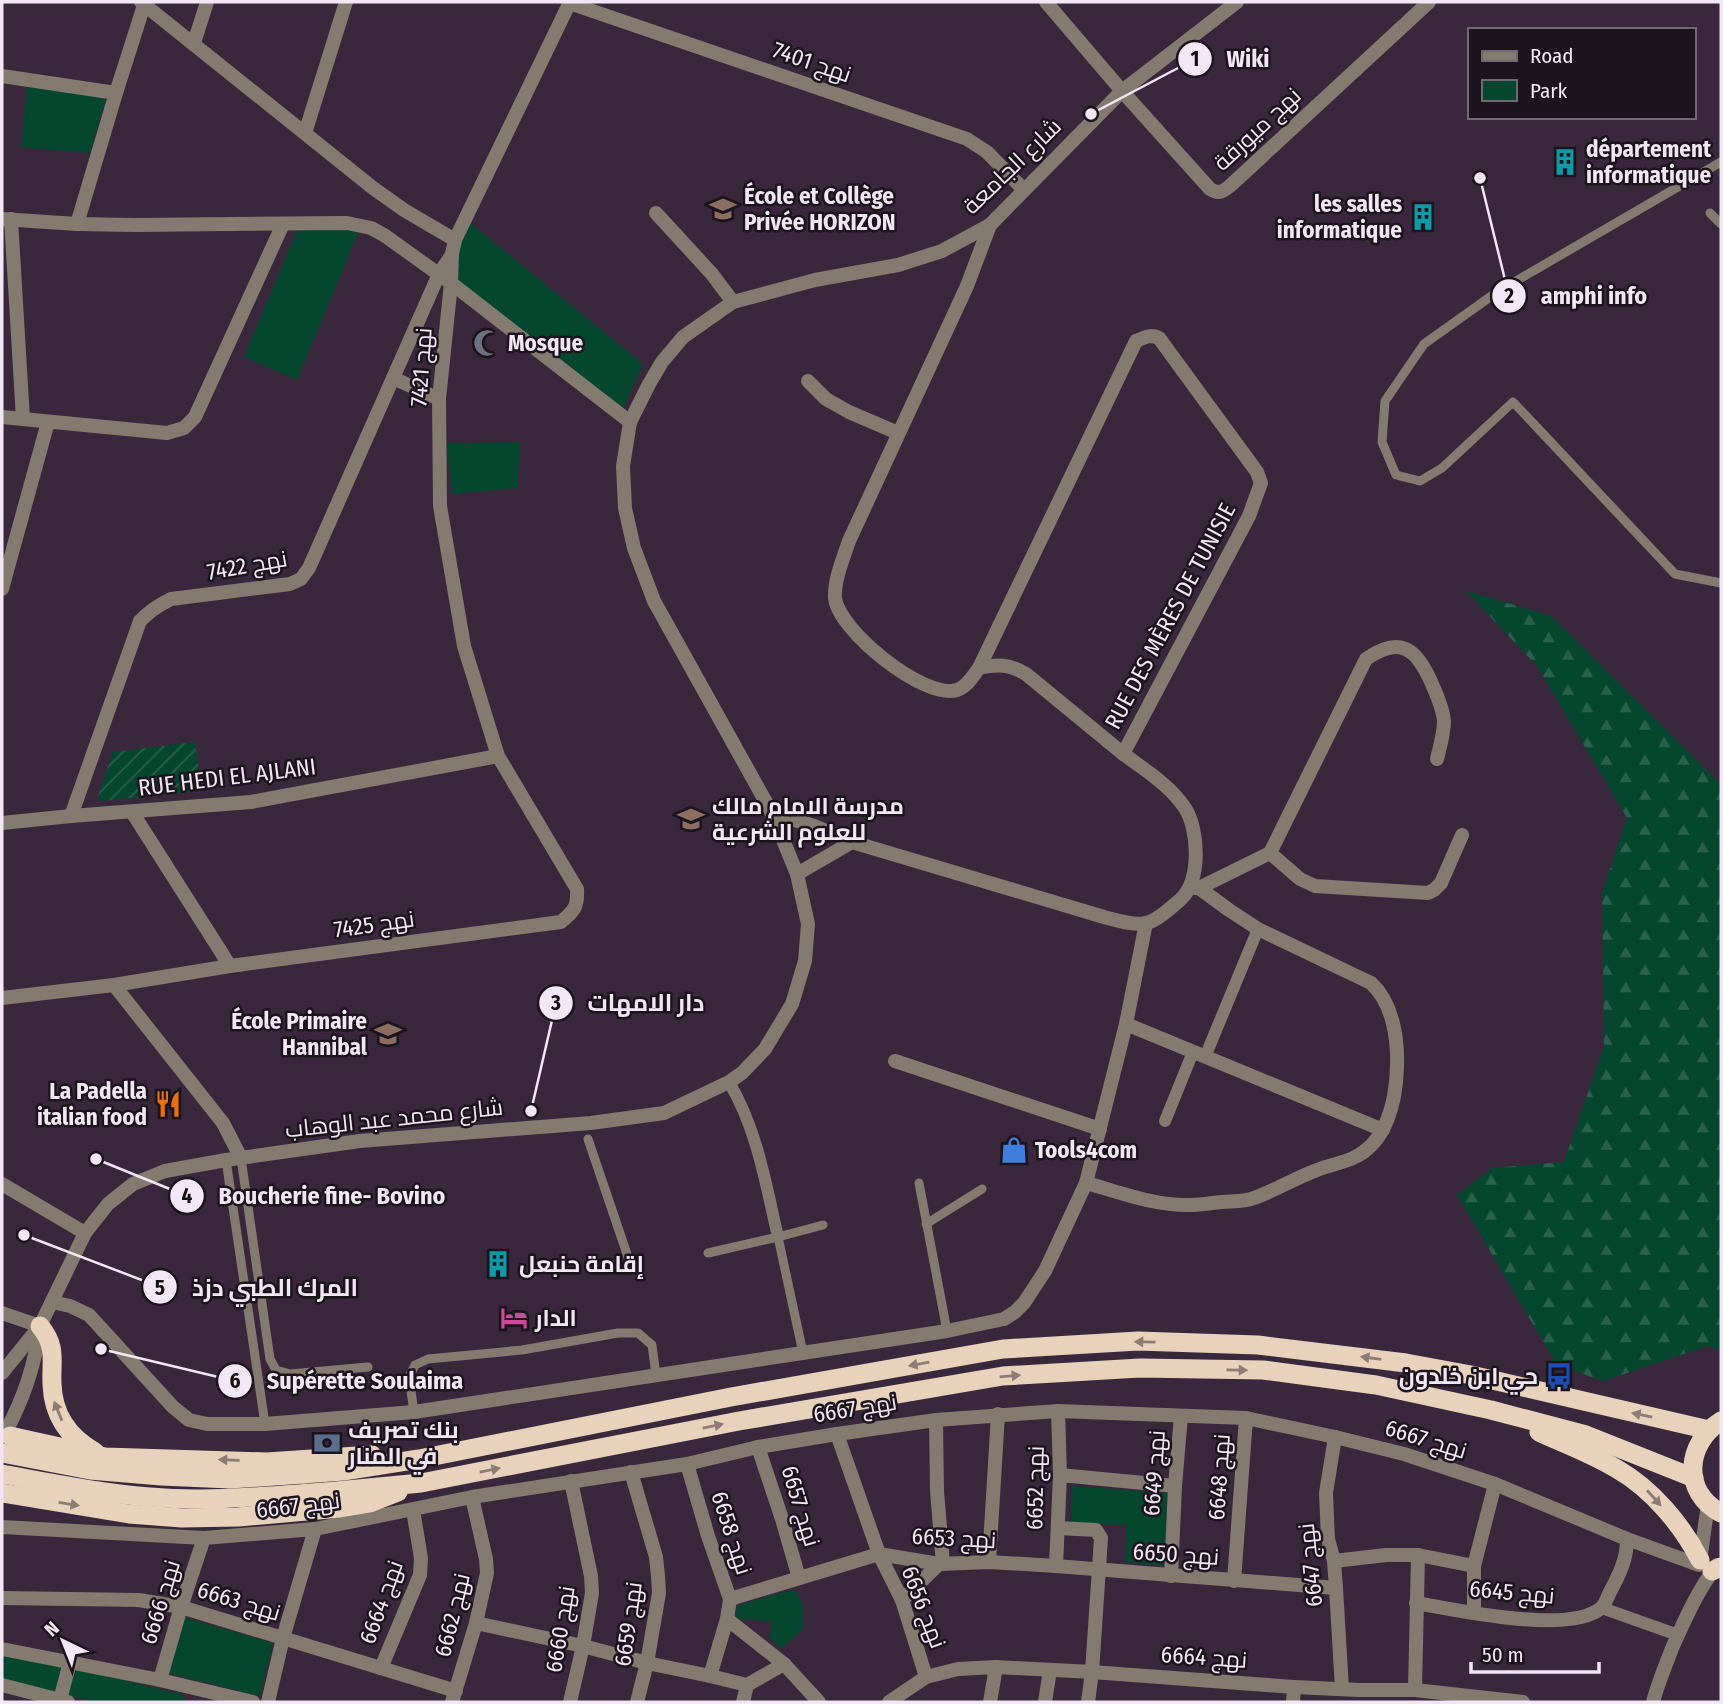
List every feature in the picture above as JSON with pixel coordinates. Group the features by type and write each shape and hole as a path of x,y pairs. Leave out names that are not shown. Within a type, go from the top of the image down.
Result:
{"highway":[{"path":"40,1326 54,1355 52,1390 57,1414 77,1440 105,1457"},
{"path":"5,1437 90,1470 230,1479 303,1474 343,1471 419,1459 731,1397 1003,1349 1138,1341 1258,1345 1406,1363 1715,1425 1695,1452 1692,1464 1697,1488 1715,1508"},
{"path":"2,1474 149,1497 240,1498 326,1492 421,1483 739,1421 1003,1376 1140,1368 1263,1370 1376,1385 1586,1435 1694,1478"},
{"path":"1511,1416 1536,1431 1617,1468 1643,1486 1711,1564"},
{"path":"5,1437 105,1457 267,1462 381,1454 419,1459"},
{"path":"2,1492 130,1514 182,1518 239,1517 370,1503 421,1483"}],"street":[{"path":"194,43 207,2"},
{"path":"305,133 346,2"},
{"name":"شارع الجامعة","path":"630,422 662,362 683,337 733,302 815,279 898,265 942,251 990,225 1122,91 1237,2"},
{"name":"نهج ميورقة","path":"1122,91 1210,189 1223,191 1429,2"},
{"path":"77,224 143,3 373,188 454,247 570,3"},
{"name":"نهج 7401","path":"570,3 967,139 987,152 1024,190"},
{"path":"1051,4 1122,91"},
{"path":"2,76 116,93"},
{"path":"656,213 712,274 733,302"},
{"path":"23,419 6,219 77,224 347,223 371,228 445,279 630,422"},
{"path":"2,417 167,433 184,428 195,417 283,223"},
{"path":"990,225 967,286 849,541 835,599 843,618 888,664 926,686 947,692 964,687 979,668 999,664 1014,667 1162,783 1186,809 1194,829 1194,888"},
{"name":"نهج 7422","path":"71,816 140,621 156,607 171,599 290,584 301,579 309,568 393,378 445,279 454,247"},
{"name":"نهج 7421","path":"445,279 439,399 440,506 464,646 498,756"},
{"name":"RUE DES MÈRES DE TUNISIE","path":"979,668 1136,341 1154,335 1159,338 1257,472 1261,483 1256,499 1123,754"},
{"path":"393,378 439,399"},
{"path":"808,381 836,405 898,433"},
{"path":"2,589 8,543 48,422"},
{"name":"شارع محمد عبد الوهاب","path":"40,1326 85,1233 108,1204 133,1184 164,1171 360,1141 592,1124 664,1113 729,1082 742,1073 765,1049 792,1004 805,961 808,924 797,874 772,813 654,600 634,548 625,508 623,466 630,422"},
{"path":"772,813 852,842 1104,917 1128,923 1146,923 1161,915 1194,888 1270,853 1366,659 1377,651 1403,647 1413,653 1424,666 1443,712 1444,724 1437,759"},
{"name":"RUE HEDI EL AJLANI","path":"2,823 251,802 498,756"},
{"name":"نهج 7425","path":"2,998 114,985 230,966 561,922 572,913 578,902 577,889 498,756"},
{"path":"132,812 230,966"},
{"path":"1270,853 1300,879 1315,886 1428,893 1441,883 1462,835"},
{"path":"797,874 852,842"},
{"path":"1086,1183 1158,1202 1188,1205 1251,1199 1314,1171 1354,1158 1371,1145 1383,1129 1392,1106 1396,1090 1397,1055 1391,1017 1379,990 1371,983 1258,929 1194,888"},
{"path":"52,1303 70,1306 89,1315 173,1407 189,1420 207,1424 265,1424 414,1412 947,1331 1004,1319 1024,1303 1045,1270 1086,1183 1126,1024 1146,923"},
{"path":"1165,1121 1258,929"},
{"path":"114,985 223,1123 233,1159"},
{"path":"1126,1024 1383,1129"},
{"path":"895,1062 1100,1129"},
{"path":"729,1082 739,1100 758,1152 778,1237"},
{"path":"2,1184 85,1233"},
{"path":"2,1314 40,1326"},
{"path":"2,1373 40,1326"},
{"path":"2,1492 16,1466 16,1456 5,1437 32,1370 40,1326"},
{"name":"نهج 6667","path":"2,1527 204,1538 315,1528 472,1497 687,1464 758,1447 837,1434 936,1420 1058,1411 1247,1418 1335,1437 1405,1454 1495,1484 1628,1539 1711,1564"},
{"name":"نهج 6652","path":"1056,1566 1060,1475 1058,1411"},
{"path":"989,1562 998,1414"},
{"name":"نهج 6649","path":"1171,1576 1181,1416"},
{"name":"نهج 6648","path":"1234,1581 1247,1418"},
{"path":"902,1600 941,1564 936,1420"},
{"name":"نهج 6656","path":"837,1434 879,1554 902,1600 926,1677"},
{"name":"نهج 6647","path":"1335,1437 1326,1493 1328,1539 1334,1561 1342,1689"},
{"name":"نهج 6657","path":"758,1447 799,1578"},
{"name":"نهج 6658","path":"687,1464 730,1599 727,1619"},
{"name":"نهج 6659","path":"631,1472 656,1557 659,1593 637,1702"},
{"path":"1060,1475 1175,1486"},
{"name":"نهج 6660","path":"570,1702 592,1593 591,1576 571,1481"},
{"path":"1474,1613 1474,1566 1495,1484"},
{"name":"نهج 6662","path":"454,1697 476,1623 487,1573 472,1497"},
{"path":"1653,1702 1678,1635 1711,1564 1715,1508"},
{"name":"نهج 6664","path":"381,1668 420,1575 421,1558 413,1510"},
{"path":"268,1702 283,1638 315,1528"},
{"path":"1058,1528 1096,1530 1101,1538 1088,1702"},
{"name":"نهج 6666","path":"160,1680 204,1538"},
{"path":"1628,1539 1623,1568 1602,1608 1678,1635"},
{"name":"نهج 6653","path":"730,1599 879,1554 941,1564 989,1562 1056,1566"},
{"path":"1334,1561 1386,1555 1418,1555 1474,1566"},
{"path":"1415,1690 1418,1555"},
{"name":"نهج 6650","path":"1056,1566 1336,1588"},
{"name":"نهج 6663","path":"2,1598 139,1600 181,1607 381,1668 454,1697"},
{"name":"نهج 6645","path":"1416,1603 1535,1621 1587,1615 1602,1608"},
{"path":"710,1676 727,1619 784,1664 819,1702"},
{"path":"476,1623 747,1685 784,1664"},
{"path":"2,1649 160,1680 196,1695 253,1702"},
{"path":"2,1685 64,1701 70,1662"},
{"path":"990,1702 996,1667"},
{"name":"نهج 6664","path":"889,1702 926,1677 958,1669 996,1667 1342,1689 1358,1696 1382,1696 1415,1690 1523,1702"},
{"path":"1045,1702 1050,1670"},
{"path":"743,1702 747,1685"},
{"path":"1293,1702 1294,1687"}],"lane":[{"path":"1721,162 1497,292 1424,344 1385,401 1382,442 1396,475 1420,481 1442,468 1513,402 1675,574 1721,583"},
{"path":"1710,213 1721,224"},
{"path":"588,1139 630,1262"},
{"path":"233,1159 270,1359 276,1370 290,1374 368,1367"},
{"path":"233,1159 265,1424"},
{"path":"919,1184 947,1331"},
{"path":"926,1224 982,1189"},
{"path":"708,1253 822,1225"},
{"path":"778,1237 803,1353"},
{"path":"414,1412 409,1377 415,1365 428,1359 522,1350 618,1333 638,1333 652,1345 656,1375"}],"green space":[{"path":"27,86 106,98 90,153 21,147"},
{"path":"468,221 643,364 620,416 455,288 458,250"},
{"path":"299,226 360,228 297,380 244,357"},
{"path":"520,442 518,488 452,494 447,443"},
{"path":"1465,590 1551,616 1721,784 1721,1351 1708,1346 1603,1381 1557,1365 1457,1195 1492,1168 1564,1162 1604,1046 1602,893 1627,818 1537,666"},
{"path":"195,742 202,791 100,801 98,796 113,752"},
{"path":"1072,1486 1167,1493 1164,1566 1125,1562 1127,1525 1070,1524"},
{"path":"795,1589 803,1605 803,1629 781,1649 769,1637 772,1622 736,1618 738,1605"},
{"path":"183,1617 273,1643 260,1696 168,1673"},
{"path":"2,1654 62,1665 55,1693 2,1681"},
{"path":"74,1668 184,1695 186,1702 94,1702 67,1695"}],"place":[{"name":"Wiki","path":"1091,114"},
{"name":"département informatique","path":"1565,162"},
{"name":"amphi info","path":"1480,178"},
{"name":"École et Collège Privée HORIZON","path":"723,209"},
{"name":"les salles informatique","path":"1423,217"},
{"name":"Mosque","path":"487,343"},
{"name":"مدرسة الامام مالك للعلوم الشرعية","path":"691,819"},
{"name":"École Primaire Hannibal","path":"388,1034"},
{"name":"La Padella italian food","path":"168,1104"},
{"name":"دار الامهات","path":"531,1111"},
{"name":"Tools4com","path":"1014,1150"},
{"name":"Boucherie fine- Bovino","path":"96,1159"},
{"name":"المرك الطبي دزذ","path":"24,1235"},
{"name":"إقامة حنبعل","path":"498,1264"},
{"name":"الدار","path":"514,1318"},
{"name":"Supérette Soulaima","path":"101,1349"},
{"name":"حي ابن خلدون","path":"1559,1376"},
{"name":"بنك تصريف في المنار","path":"327,1443"}]}
